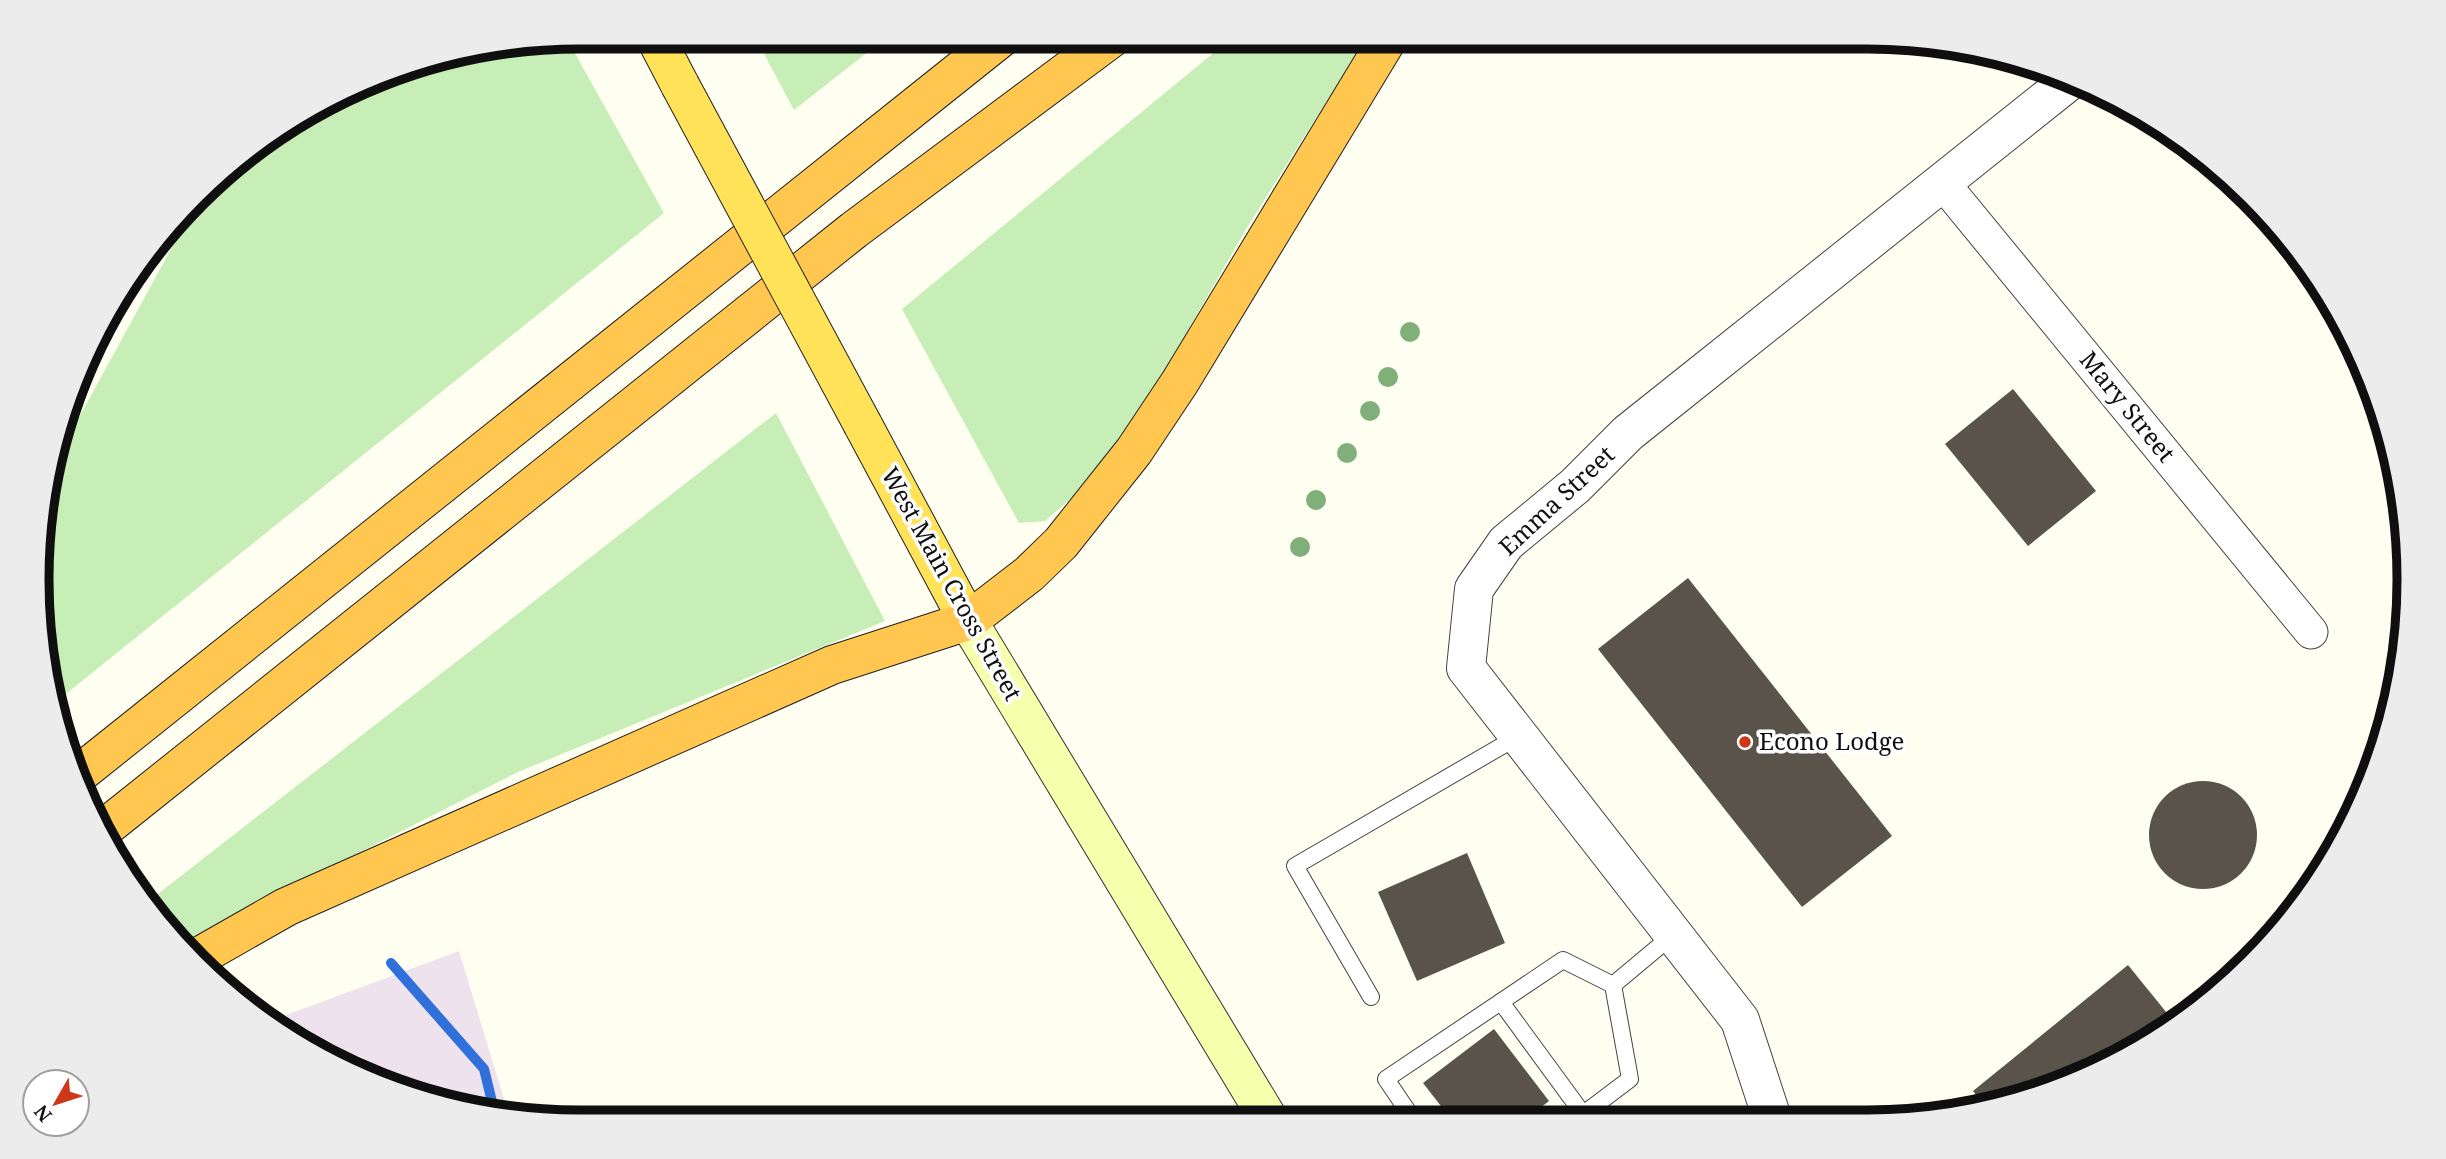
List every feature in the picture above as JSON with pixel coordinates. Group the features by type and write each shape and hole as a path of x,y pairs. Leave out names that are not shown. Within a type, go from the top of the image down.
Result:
{"highway":[{"name":"West Main Cross Street","path":"660,49 968,621"},
{"path":"84,770 987,49"},
{"path":"109,824 854,230 1098,49"},
{"path":"203,954 286,907 832,665 968,621 1029,574 1061,543 1134,451 1180,382 1382,49"}],"main road":[{"name":"West Main Cross Street","path":"968,621 1263,1110"}],"street":[{"name":"Emma Street","path":"1769,1110 1740,1020 1465,668 1474,589 1506,543 1575,486 1628,433 2063,86"},
{"name":"Mary Street","path":"1942,182 2311,632"}],"lane":[{"path":"1371,997 1295,866 1519,736"},
{"path":"1613,985 1674,934"},
{"path":"1407,1110 1386,1079 1563,961 1613,985"},
{"path":"1589,1110 1630,1079 1613,985"},
{"path":"1501,1002 1575,1110"}],"shaded area":[{"path":"459,951 506,1104 442,1092 376,1070 314,1039 280,1017"}],"green space":[{"path":"573,49 664,213 62,697 50,614 49,580 54,510 69,436 182,229 204,204 285,138 376,89 442,67 476,59"},
{"path":"761,49 872,49 794,110"},
{"path":"1218,49 1359,49 1248,226 1141,411 1078,492 1045,521 1019,523 902,309"},
{"path":"776,413 885,621 518,772 240,913 192,941 155,896"}],"building":[{"path":"2013,389 2096,491 2028,546 1945,444"},
{"name":"Econo Lodge","path":"1688,578 1892,836 1802,907 1598,649"},
{"path":"2203,781 2224,785 2241,797 2253,814 2257,835 2253,856 2241,873 2224,885 2203,889 2182,885 2165,873 2153,856 2149,835 2153,814 2165,797 2182,785"},
{"path":"1467,853 1505,943 1417,981 1378,892"},
{"path":"2128,965 2169,1015 2132,1039 2070,1070 1978,1098 1973,1091"},
{"path":"1494,1029 1549,1101 1538,1110 1444,1110 1423,1083"}],"waterway":[{"path":"391,963 484,1069 492,1102"}],"place":[{"name":"Econo Lodge","path":"1745,742"}]}
